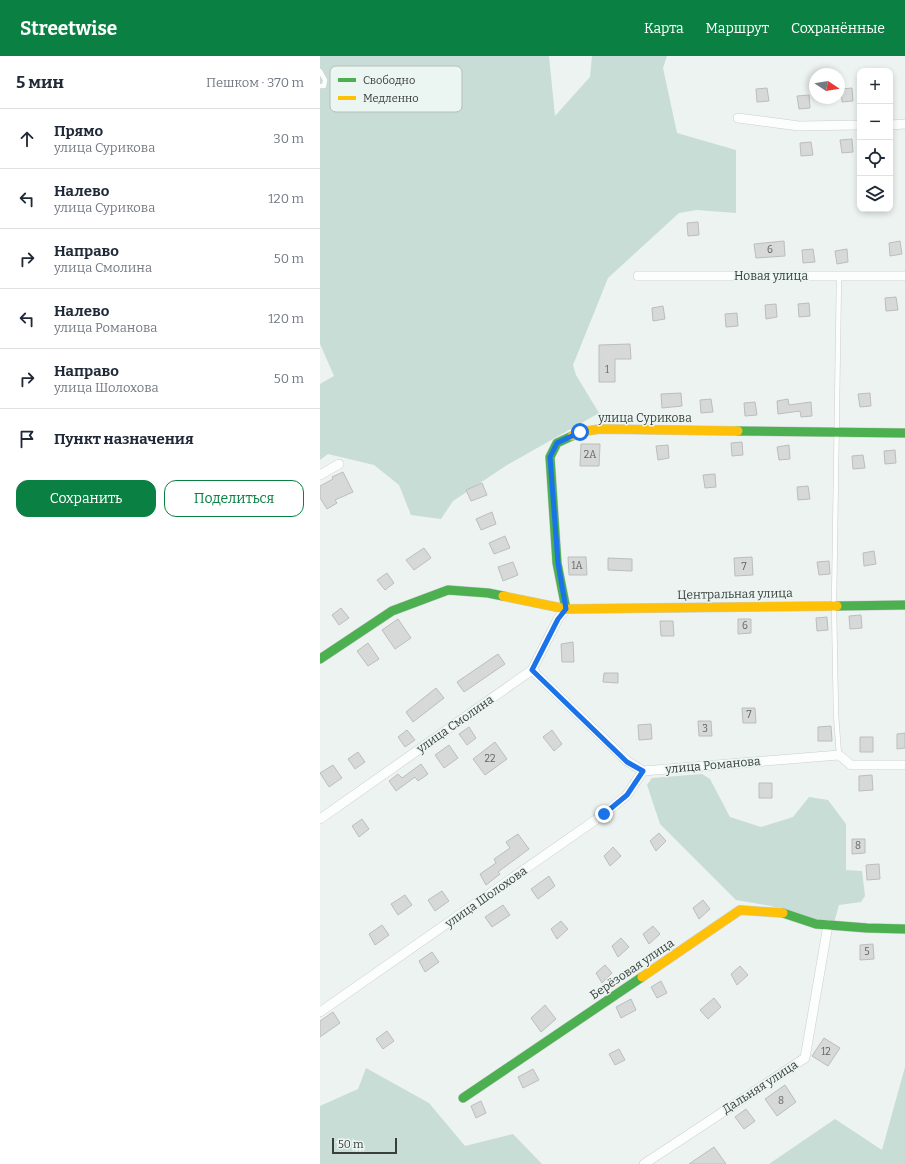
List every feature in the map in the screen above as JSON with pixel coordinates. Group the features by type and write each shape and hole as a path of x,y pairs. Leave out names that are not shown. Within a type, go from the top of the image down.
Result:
{"street":[{"path":"738,118 799,126 857,125"},
{"path":"893,125 905,124"},
{"name":"Новая улица","path":"638,276 905,276"},
{"name":"улица Сурикова","path":"566,609 558,563 550,457 557,443 580,432 600,429 905,433"},
{"path":"320,475 339,464"},
{"name":"Центральная улица","path":"320,659 392,611 448,590 488,593 566,609 905,605"},
{"name":"улица Смолина","path":"320,819 532,670 558,619 566,609"},
{"path":"532,670 627,762 643,771"},
{"path":"839,755 851,765 905,765"},
{"name":"улица Романова","path":"643,771 839,755"},
{"name":"улица Шолохова","path":"320,1012 604,814 627,795 643,771"},
{"name":"Берёзовая улица","path":"463,1098 740,910 780,912 816,924 905,929"},
{"name":"Дальняя улица","path":"644,1164 805,1058 828,925"}],"lane":[{"path":"320,70 325,80 324,86 320,86"},
{"path":"839,276 834,605 836,714 839,755"}],"green space":[{"path":"320,56 549,56 555,116 590,77 592,56 667,56 663,68 677,133 736,150 736,213 697,210 679,213 608,278 573,365 576,375 599,413 507,465 453,501 441,519 411,515 399,485 374,465 328,454 320,460 320,384 334,376 320,344"},
{"path":"702,774 710,779 730,817 761,827 793,817 809,797 828,800 846,824 846,870 862,871 865,896 861,902 839,905 833,926 771,906 736,900 660,824 647,785 652,778"},
{"path":"905,1067 905,1164 769,1164 835,1119 882,1150"},
{"path":"366,1068 429,1103 465,1146 513,1134 542,1164 320,1164 320,1106 358,1089"}],"building":[{"path":"767,88 769,101 757,102 756,89"},
{"path":"852,88 853,101 845,102 845,89"},
{"path":"809,95 810,108 799,109 797,96"},
{"path":"852,139 853,152 842,153 840,140"},
{"path":"811,142 813,155 801,156 800,143"},
{"path":"698,222 699,235 688,236 687,223"},
{"path":"784,241 785,256 756,258 754,244"},
{"path":"900,241 902,254 890,256 889,243"},
{"path":"813,249 815,262 803,263 802,250"},
{"path":"847,249 848,262 837,264 835,251"},
{"path":"896,297 898,310 886,311 885,298"},
{"path":"809,303 810,316 799,317 798,304"},
{"path":"776,304 777,317 766,319 765,305"},
{"path":"663,306 665,319 653,321 652,308"},
{"path":"737,313 738,326 726,327 725,314"},
{"path":"630,344 631,359 615,359 615,382 599,382 599,345"},
{"path":"681,393 682,406 662,408 661,394"},
{"path":"870,393 871,406 860,407 858,394"},
{"path":"711,399 713,412 701,413 700,400"},
{"path":"788,399 789,405 811,402 812,416 801,417 800,411 778,414 777,401"},
{"path":"755,402 757,415 745,416 744,403"},
{"path":"742,442 743,455 732,456 731,443"},
{"path":"581,444 600,444 599,466 580,466"},
{"path":"668,445 669,458 658,460 656,446"},
{"path":"789,445 790,459 779,460 777,447"},
{"path":"895,450 896,463 885,464 884,451"},
{"path":"863,455 865,468 853,469 852,456"},
{"path":"343,472 353,492 335,500 337,503 327,509 320,498 320,486 333,479 332,477"},
{"path":"715,474 716,487 705,488 703,475"},
{"path":"482,483 487,495 471,501 466,490"},
{"path":"808,486 810,499 798,500 797,487"},
{"path":"492,512 496,524 481,530 476,519"},
{"path":"505,536 510,548 494,554 489,543"},
{"path":"424,548 431,558 414,570 406,560"},
{"path":"874,551 876,564 864,566 863,553"},
{"path":"568,557 586,557 587,575 569,575"},
{"path":"752,557 753,575 735,576 734,558"},
{"path":"608,558 632,559 632,571 608,570"},
{"path":"829,561 830,574 819,575 817,562"},
{"path":"513,562 518,575 503,581 498,567"},
{"path":"387,573 394,583 385,590 377,580"},
{"path":"341,608 349,618 339,625 332,615"},
{"path":"861,615 862,628 850,629 849,616"},
{"path":"827,617 828,630 817,631 816,618"},
{"path":"398,619 411,638 395,649 382,630"},
{"path":"738,619 751,619 751,633 738,634"},
{"path":"660,621 673,621 674,636 661,636"},
{"path":"573,642 574,662 562,662 561,644"},
{"path":"368,643 379,659 368,666 357,651"},
{"path":"498,654 505,664 464,692 457,682"},
{"path":"604,673 618,673 618,683 603,682"},
{"path":"436,688 444,698 413,722 406,712"},
{"path":"742,708 755,708 756,723 743,723"},
{"path":"698,721 711,721 712,736 699,736"},
{"path":"651,724 652,739 639,740 638,725"},
{"path":"831,726 832,741 818,741 818,727"},
{"path":"469,727 476,738 467,745 459,734"},
{"path":"407,730 415,740 405,747 398,737"},
{"path":"552,730 562,744 554,751 543,737"},
{"path":"905,733 905,748 897,749 897,734"},
{"path":"860,737 873,737 873,752 860,752"},
{"path":"495,742 507,759 485,775 473,759"},
{"path":"449,745 458,758 444,768 435,755"},
{"path":"358,752 365,762 355,769 348,759"},
{"path":"421,764 428,774 418,781 415,777 396,791 389,781 398,774 402,778"},
{"path":"333,765 342,778 329,787 320,773"},
{"path":"872,775 873,790 859,791 859,776"},
{"path":"759,783 772,783 772,798 759,798"},
{"path":"362,819 369,829 359,837 352,826"},
{"path":"659,833 666,841 656,851 650,841"},
{"path":"518,834 529,849 498,872 500,874 486,885 480,874 496,863 494,859 510,848 506,842"},
{"path":"852,839 865,839 865,853 852,854"},
{"path":"613,847 621,856 610,866 604,856"},
{"path":"879,864 880,879 867,880 866,865"},
{"path":"549,876 555,886 538,899 531,889"},
{"path":"442,891 449,901 435,911 428,900"},
{"path":"405,895 412,905 398,915 391,904"},
{"path":"703,900 710,909 699,919 693,908"},
{"path":"503,905 510,915 492,927 485,917"},
{"path":"561,921 568,929 557,939 551,929"},
{"path":"382,925 389,935 375,945 369,934"},
{"path":"653,926 660,934 649,944 643,934"},
{"path":"621,938 629,947 618,957 612,946"},
{"path":"873,944 874,959 860,960 860,945"},
{"path":"432,952 439,962 425,972 419,961"},
{"path":"605,965 612,973 602,983 596,973"},
{"path":"740,966 748,975 737,985 731,974"},
{"path":"661,981 667,993 657,998 651,987"},
{"path":"714,998 721,1007 708,1019 700,1010"},
{"path":"631,999 636,1010 621,1018 616,1007"},
{"path":"545,1005 556,1019 541,1032 531,1018"},
{"path":"333,1012 340,1023 320,1037 320,1021"},
{"path":"387,1031 394,1041 383,1049 376,1039"},
{"path":"824,1038 840,1048 828,1066 812,1056"},
{"path":"619,1049 625,1060 615,1065 609,1054"},
{"path":"533,1069 539,1080 523,1088 518,1077"},
{"path":"785,1085 796,1102 777,1116 765,1099"},
{"path":"481,1101 486,1113 476,1118 471,1106"},
{"path":"746,1109 755,1121 744,1129 735,1117"},
{"path":"714,1147 726,1164 689,1164"}],"traffic: fast":[{"path":"738,431 905,433"},
{"path":"566,609 557,563 550,457 557,443 572,436"},
{"path":"320,659 392,611 448,590 488,593 503,596"},
{"path":"837,606 905,605"},
{"path":"783,913 816,924 905,929"},
{"path":"463,1098 642,977"}],"traffic: slow":[{"path":"572,436 580,432 600,429 738,431"},
{"path":"503,596 566,609 837,606"},
{"path":"642,977 740,910 783,913"}],"route":[{"path":"580,432 557,443 550,457 558,563 566,609 558,619 532,670 627,762 643,771 627,795 604,814"}]}
